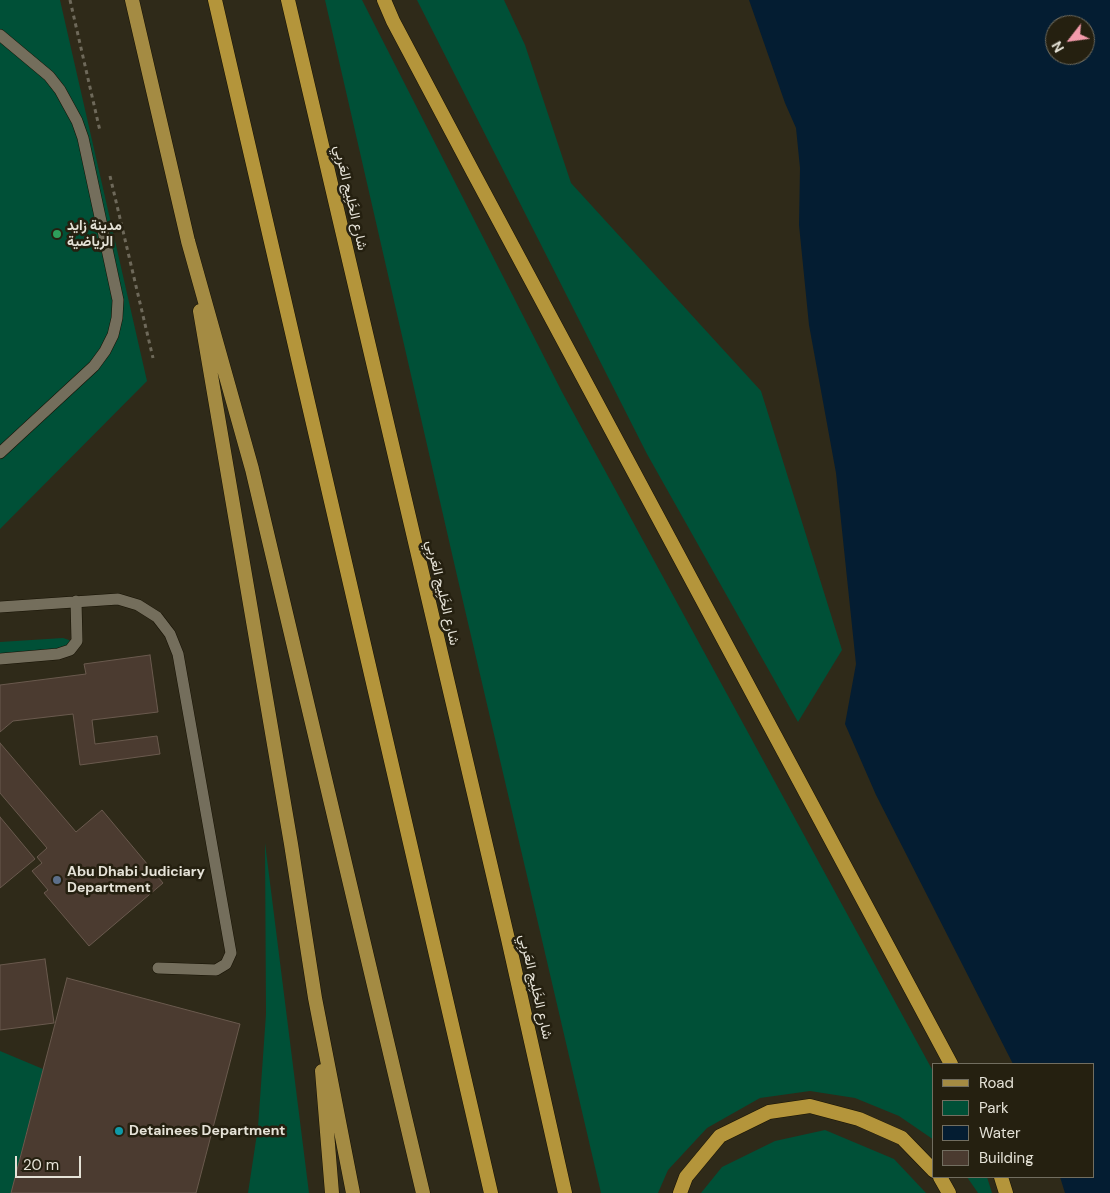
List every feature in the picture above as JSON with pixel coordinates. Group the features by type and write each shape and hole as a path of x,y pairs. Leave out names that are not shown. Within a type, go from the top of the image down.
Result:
{"highway":[{"path":"215,0 491,1193"},
{"name":"شارع الخَلِيج العَربِي","path":"288,0 508,939 565,1193"},
{"path":"384,0 393,21 468,163 950,1063"},
{"path":"680,1193 686,1177 720,1136 769,1112 810,1106 859,1119 902,1138 932,1169"},
{"path":"941,1178 949,1193"},
{"path":"1002,1178 1006,1193"}],"main road":[{"path":"132,0 188,241 252,469 423,1193"},
{"path":"188,241 291,844 315,998 353,1193"},
{"path":"315,998 332,1193"}],"lane":[{"path":"0,35 49,76 60,90 77,121 83,138 118,300 117,318 113,335 105,351 94,366 0,453"},
{"path":"0,607 118,599 138,605 157,617 170,634 178,654 231,953 226,964 216,970 158,968"},
{"path":"0,659 58,654 70,650 77,641 76,601"}],"green space":[{"name":"مدينة زايد الرياضية","path":"0,0 60,0 147,381 0,529"},
{"path":"325,0 362,0 562,392 932,1069 932,1139 899,1116 855,1098 810,1091 760,1098 707,1128 668,1170 658,1193 601,1193"},
{"path":"417,0 504,0 525,45 571,183 761,391 842,650 798,722 647,454"},
{"path":"63,638 71,642 70,649 0,656 0,642"},
{"path":"265,843 309,1193 248,1193 258,1127 266,1014"},
{"path":"0,1051 43,1069 11,1193 0,1193"},
{"path":"825,1130 894,1159 926,1193 701,1193 722,1167 775,1141"},
{"path":"968,1178 987,1178 992,1193 978,1193"}],"water":[{"path":"749,0 1110,0 1110,1193 1065,1193 1060,1178 1095,1178 1095,1063 1012,1063 876,795 845,724 856,664 836,473 809,325 799,225 800,168 796,128 785,103"}],"building":[{"path":"150,655 158,712 92,720 95,744 157,736 160,754 80,765 73,714 13,721 0,732 0,685 86,674 84,664"},
{"path":"0,743 76,832 102,810 163,883 89,946 44,893 48,890 32,871 42,863 37,857 47,848 0,793"},
{"path":"0,817 35,859 0,888"},
{"path":"45,959 54,1023 0,1030 0,965"},
{"name":"Detainees Department","path":"67,978 240,1024 196,1193 11,1193"}],"place":[{"name":"مدينة زايد الرياضية","path":"57,234"},
{"name":"Abu Dhabi Judiciary Department","path":"57,880"},
{"name":"Detainees Department","path":"119,1131"}]}
